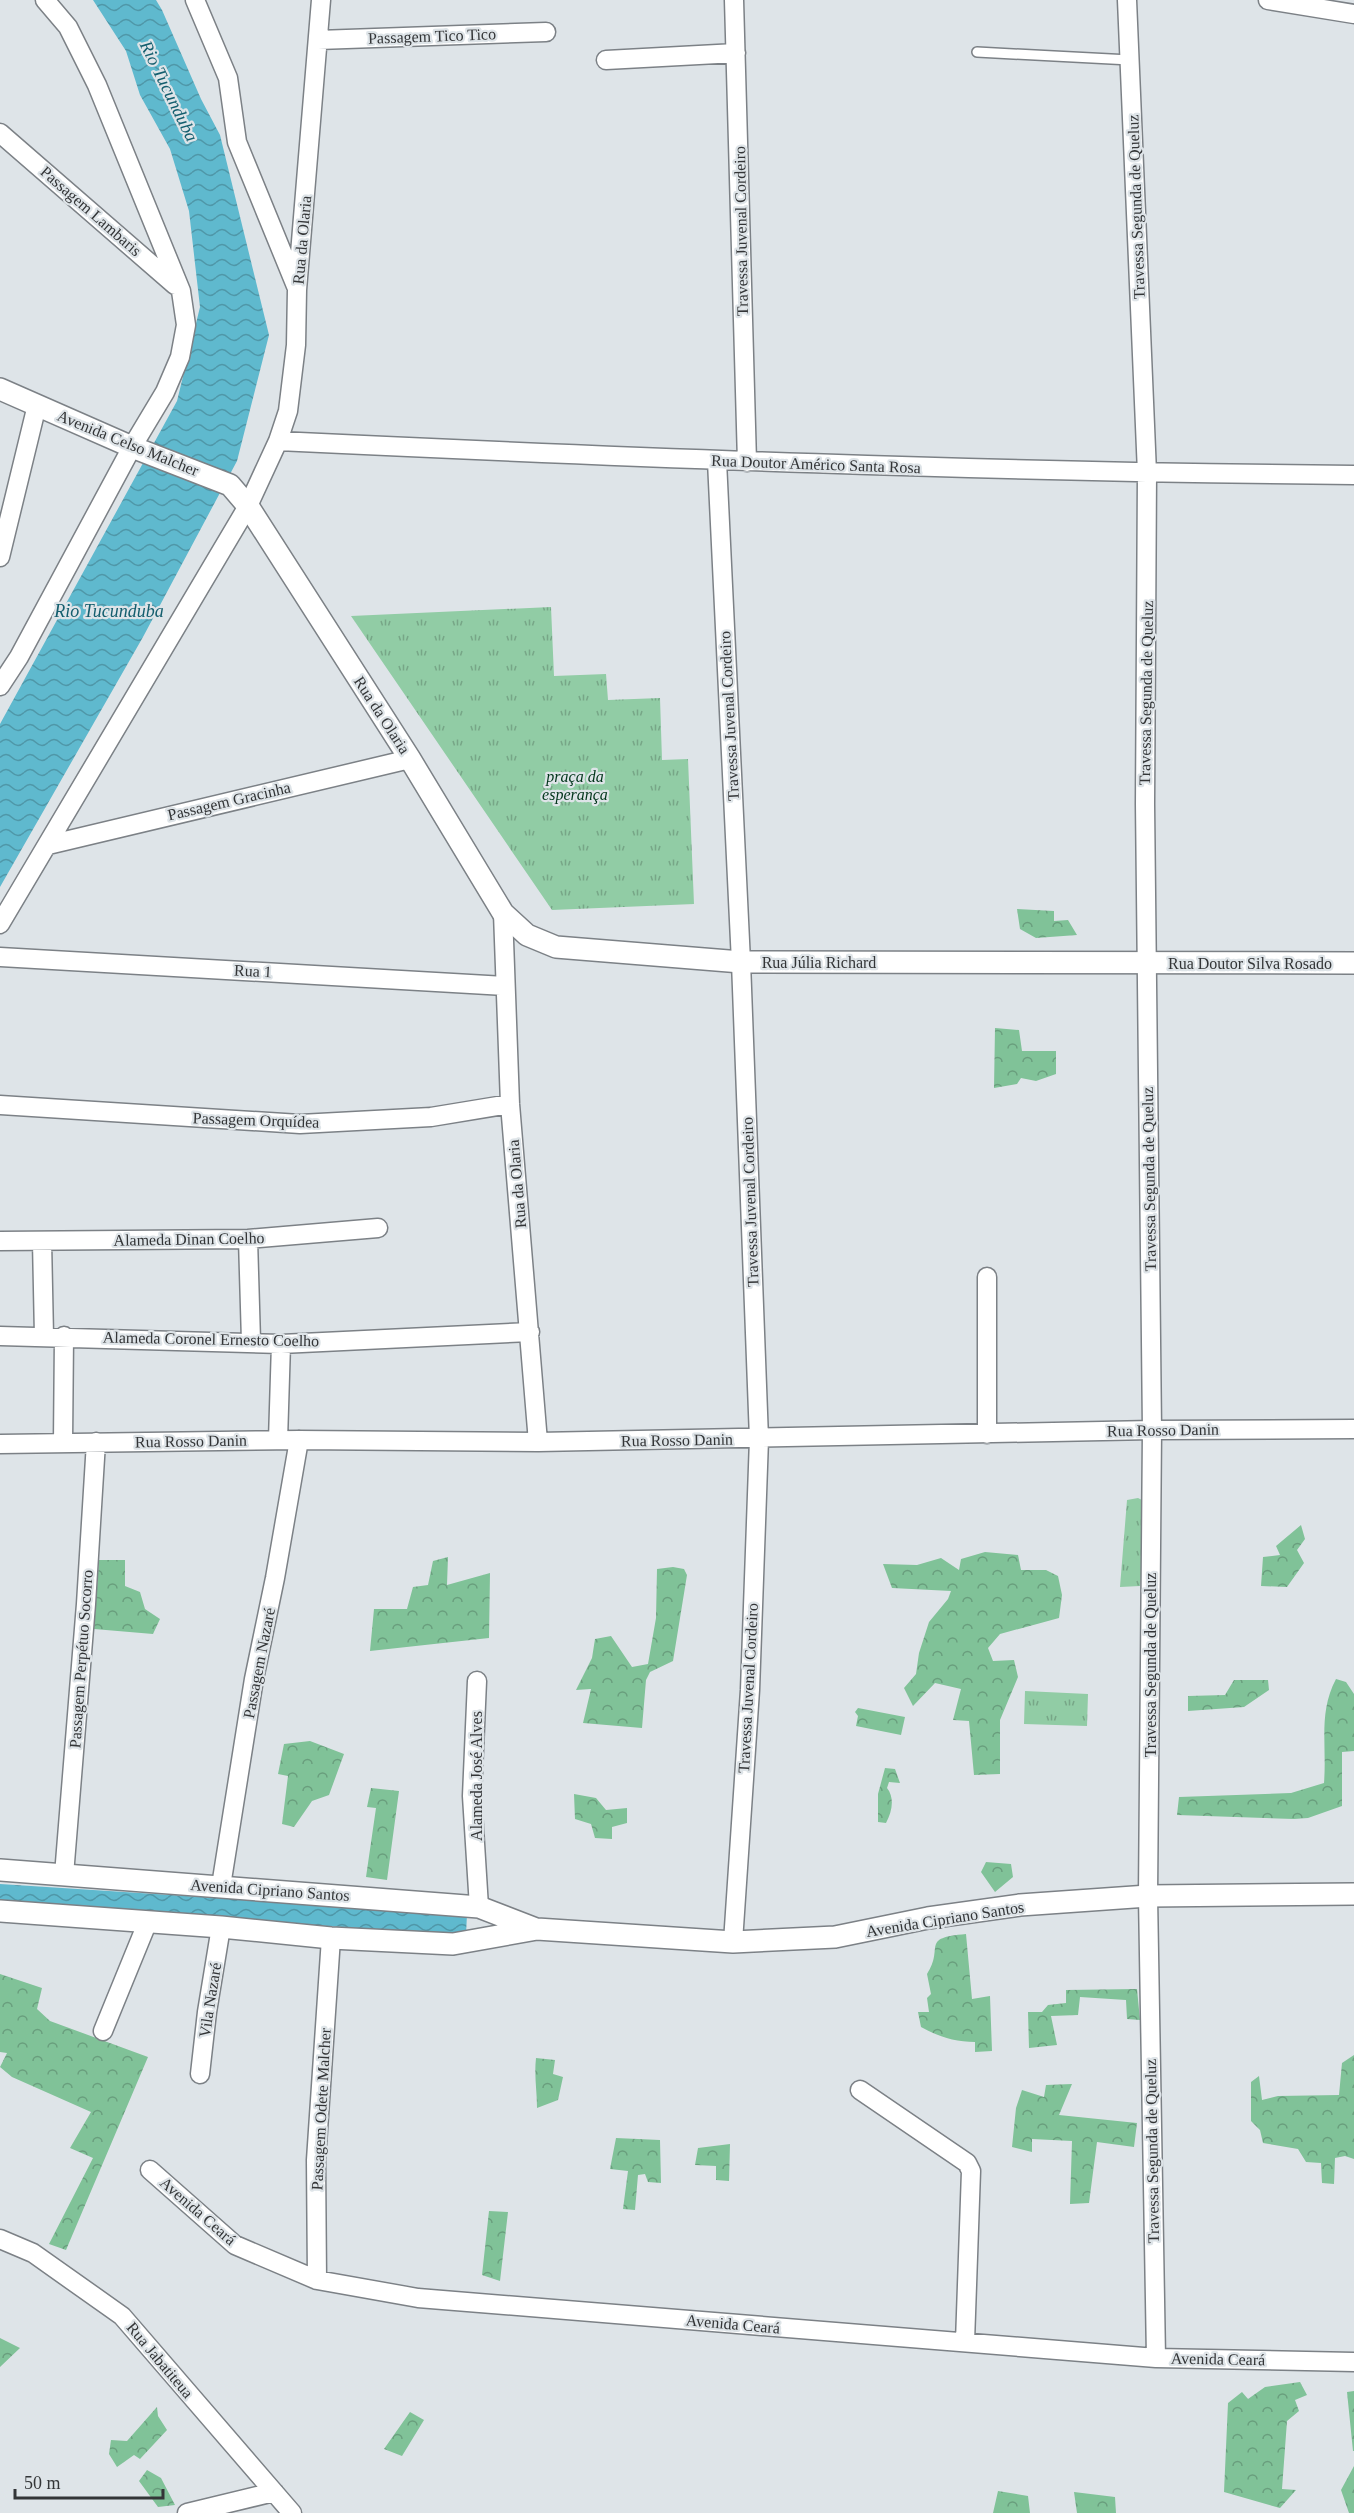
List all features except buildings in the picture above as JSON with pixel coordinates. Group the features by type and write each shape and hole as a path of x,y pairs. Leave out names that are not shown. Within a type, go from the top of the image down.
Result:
{"street":[{"path":"0,686 6,668 138,449 180,357 186,326 181,291 97,85 68,27 45,0"},
{"path":"195,0 228,78 237,142 297,290"},
{"name":"Rua da Olaria","path":"321,0 297,290 296,345 288,411 278,441 248,506 410,759 503,913 510,1104 538,1442"},
{"name":"Travessa Juvenal Cordeiro","path":"734,0 747,462"},
{"name":"Travessa Segunda de Queluz","path":"1127,0 1147,473 1146,962 1152,1430 1148,1896 1156,2358"},
{"path":"1268,0 1354,14"},
{"name":"Passagem Tico Tico","path":"318,40 546,32"},
{"path":"606,60 736,53"},
{"name":"Passagem Lambaris","path":"0,133 181,291"},
{"name":"Avenida Celso Malcher","path":"0,389 138,449 230,485 248,506"},
{"path":"0,556 37,405"},
{"name":"Rua Doutor Américo Santa Rosa","path":"278,441 747,462 1147,473 1354,475"},
{"name":"Travessa Juvenal Cordeiro","path":"717,461 741,962 759,1439 750,1690 733,1942"},
{"path":"0,924 248,506"},
{"name":"Passagem Gracinha","path":"48,845 410,759"},
{"name":"Rua Júlia Richard","path":"503,913 527,935 556,947 741,962 1146,962"},
{"name":"Rua 1","path":"0,957 506,986"},
{"name":"Rua Doutor Silva Rosado","path":"1146,962 1354,963"},
{"name":"Passagem Orquídea","path":"0,1105 300,1124 400,1120 510,1104"},
{"name":"Alameda Dinan Coelho","path":"0,1241 248,1239 378,1228"},
{"path":"248,1239 251,1341"},
{"path":"42,1241 44,1336"},
{"path":"987,1277 987,1434"},
{"name":"Alameda Coronel Ernesto Coelho","path":"0,1336 251,1341 281,1344 530,1332"},
{"path":"63,1336 63,1442"},
{"path":"278,1440 281,1344"},
{"name":"Rua Rosso Danin","path":"0,1444 278,1440 538,1442 1152,1430 1354,1429"},
{"name":"Passagem Nazaré","path":"221,1886 254,1679 276,1578 299,1440"},
{"name":"Passagem Perpétuo Socorro","path":"64,1875 87,1604 96,1442"},
{"name":"Alameda José Alves","path":"477,1681 472,1796 479,1907"},
{"name":"Avenida Cipriano Santos","path":"0,1870 479,1907 537,1929"},
{"name":"Avenida Cipriano Santos","path":"0,1911 148,1921 331,1938 453,1944 537,1929 733,1942 835,1937 928,1918 1020,1905 1148,1896 1354,1894"},
{"path":"103,2031 148,1921"},
{"name":"Vila Nazaré","path":"200,2074 207,2012 221,1927"},
{"name":"Passagem Odete Malcher","path":"317,2280 316,2160 331,1938"},
{"path":"860,2090 967,2163 971,2171 965,2342"},
{"name":"Avenida Ceará","path":"150,2170 235,2245 317,2280 418,2298 1156,2358 1354,2362"},
{"name":"Rua Jabatiteua","path":"0,2239 33,2253 122,2316 292,2513"},
{"path":"187,2513 274,2492"}],"lane":[{"path":"977,52 1130,60"}],"green space":[{"name":"praça da esperança","path":"551,607 554,676 606,674 608,700 660,698 662,760 688,759 694,904 552,910 351,616"},
{"path":"1017,909 1054,911 1054,921 1068,920 1077,935 1036,938 1020,929"},
{"path":"995,1028 1019,1030 1022,1051 1056,1051 1056,1074 1036,1081 1021,1078 1017,1084 994,1088"},
{"path":"1138,1498 1148,1503 1140,1586 1120,1587 1127,1500"},
{"path":"1301,1525 1305,1539 1297,1550 1304,1563 1287,1587 1261,1586 1263,1557 1280,1555 1276,1546"},
{"path":"985,1552 1018,1555 1021,1570 1046,1570 1058,1576 1062,1595 1059,1618 1000,1634 988,1648 993,1661 1014,1660 1018,1677 1000,1720 1000,1774 974,1775 969,1721 953,1720 961,1689 935,1683 913,1706 904,1688 916,1674 919,1653 929,1622 948,1599 951,1591 892,1588 883,1564 917,1565 941,1558 959,1570 961,1559"},
{"path":"448,1557 447,1585 490,1573 489,1638 370,1651 374,1609 407,1609 413,1587 428,1585 433,1561"},
{"path":"99,1560 125,1560 125,1586 140,1592 145,1609 160,1619 153,1634 94,1629"},
{"path":"673,1567 684,1569 687,1575 673,1661 650,1672 646,1680 642,1728 583,1723 591,1689 576,1690 592,1658 595,1639 611,1636 632,1667 648,1664 656,1618 657,1569"},
{"path":"1336,1679 1346,1682 1354,1694 1354,1751 1342,1752 1342,1806 1308,1818 1294,1819 1177,1815 1179,1797 1291,1793 1324,1783 1325,1717 1330,1692"},
{"path":"1234,1680 1268,1680 1269,1690 1244,1707 1188,1711 1188,1696 1225,1695"},
{"path":"1025,1691 1088,1694 1087,1726 1024,1724"},
{"path":"858,1708 905,1717 901,1735 856,1726 858,1716 855,1712"},
{"path":"310,1741 344,1754 329,1795 312,1801 294,1827 282,1824 288,1776 278,1774 284,1744"},
{"path":"885,1768 895,1769 900,1783 889,1782 887,1788 892,1805 886,1823 878,1822 878,1794"},
{"path":"371,1788 399,1791 387,1880 366,1877 376,1808 367,1807"},
{"path":"574,1794 596,1798 606,1810 627,1808 627,1823 612,1827 612,1839 595,1838 591,1824 575,1819"},
{"path":"986,1862 1011,1864 1013,1877 995,1892 981,1872"},
{"path":"966,1934 972,1999 990,1996 992,2051 975,2052 975,2042 947,2038 921,2027 918,2012 929,2012 927,1998 931,1994 927,1974 932,1965 936,1945 943,1938"},
{"path":"0,1974 42,1988 37,2009 50,2021 148,2057 66,2250 49,2244 93,2158 70,2148 91,2112 12,2077 0,2067 7,2053 0,2052"},
{"path":"1137,1989 1140,2020 1127,2019 1126,2000 1080,1997 1078,2015 1051,2016 1057,2045 1029,2048 1028,2012 1042,2012 1048,2005 1066,2003 1066,1990"},
{"path":"1354,2055 1354,2159 1345,2156 1335,2158 1334,2184 1322,2183 1321,2163 1306,2162 1298,2149 1263,2143 1260,2130 1251,2121 1251,2082 1259,2076 1262,2100 1278,2096 1339,2095 1342,2063"},
{"path":"536,2058 555,2060 553,2074 563,2077 558,2100 537,2108 535,2071"},
{"path":"1072,2084 1059,2115 1137,2123 1134,2147 1097,2142 1089,2203 1070,2204 1072,2141 1032,2139 1032,2152 1012,2147 1016,2108 1022,2090 1044,2097 1046,2085"},
{"path":"616,2138 660,2140 661,2183 648,2182 645,2174 638,2175 635,2210 623,2209 628,2171 610,2169"},
{"path":"730,2144 729,2181 716,2180 716,2166 695,2165 698,2148"},
{"path":"489,2211 508,2212 500,2281 482,2275"},
{"path":"0,2338 20,2348 0,2367"},
{"path":"1300,2382 1307,2395 1295,2400 1299,2411 1287,2421 1282,2489 1296,2490 1280,2508 1224,2492 1228,2403 1242,2392 1248,2399 1265,2387"},
{"path":"1354,2391 1354,2451 1353,2451 1347,2392"},
{"path":"157,2407 158,2416 167,2430 140,2459 134,2455 117,2467 109,2454 111,2440 127,2441"},
{"path":"410,2412 424,2420 402,2456 384,2449"},
{"path":"1354,2466 1354,2513 1349,2513 1341,2490"},
{"path":"147,2470 161,2478 175,2505 158,2507 139,2481"},
{"path":"998,2491 1028,2496 1030,2513 993,2513"},
{"path":"1074,2492 1115,2497 1116,2513 1077,2513"}],"water":[{"name":"Rio Tucunduba","path":"93,0 156,0 162,10 201,99 220,135 269,335 237,461 143,637 0,887 0,724 177,401 200,307 189,211 170,149 140,95 126,51"},
{"path":"0,1884 467,1914 466,1935 0,1905"}]}
